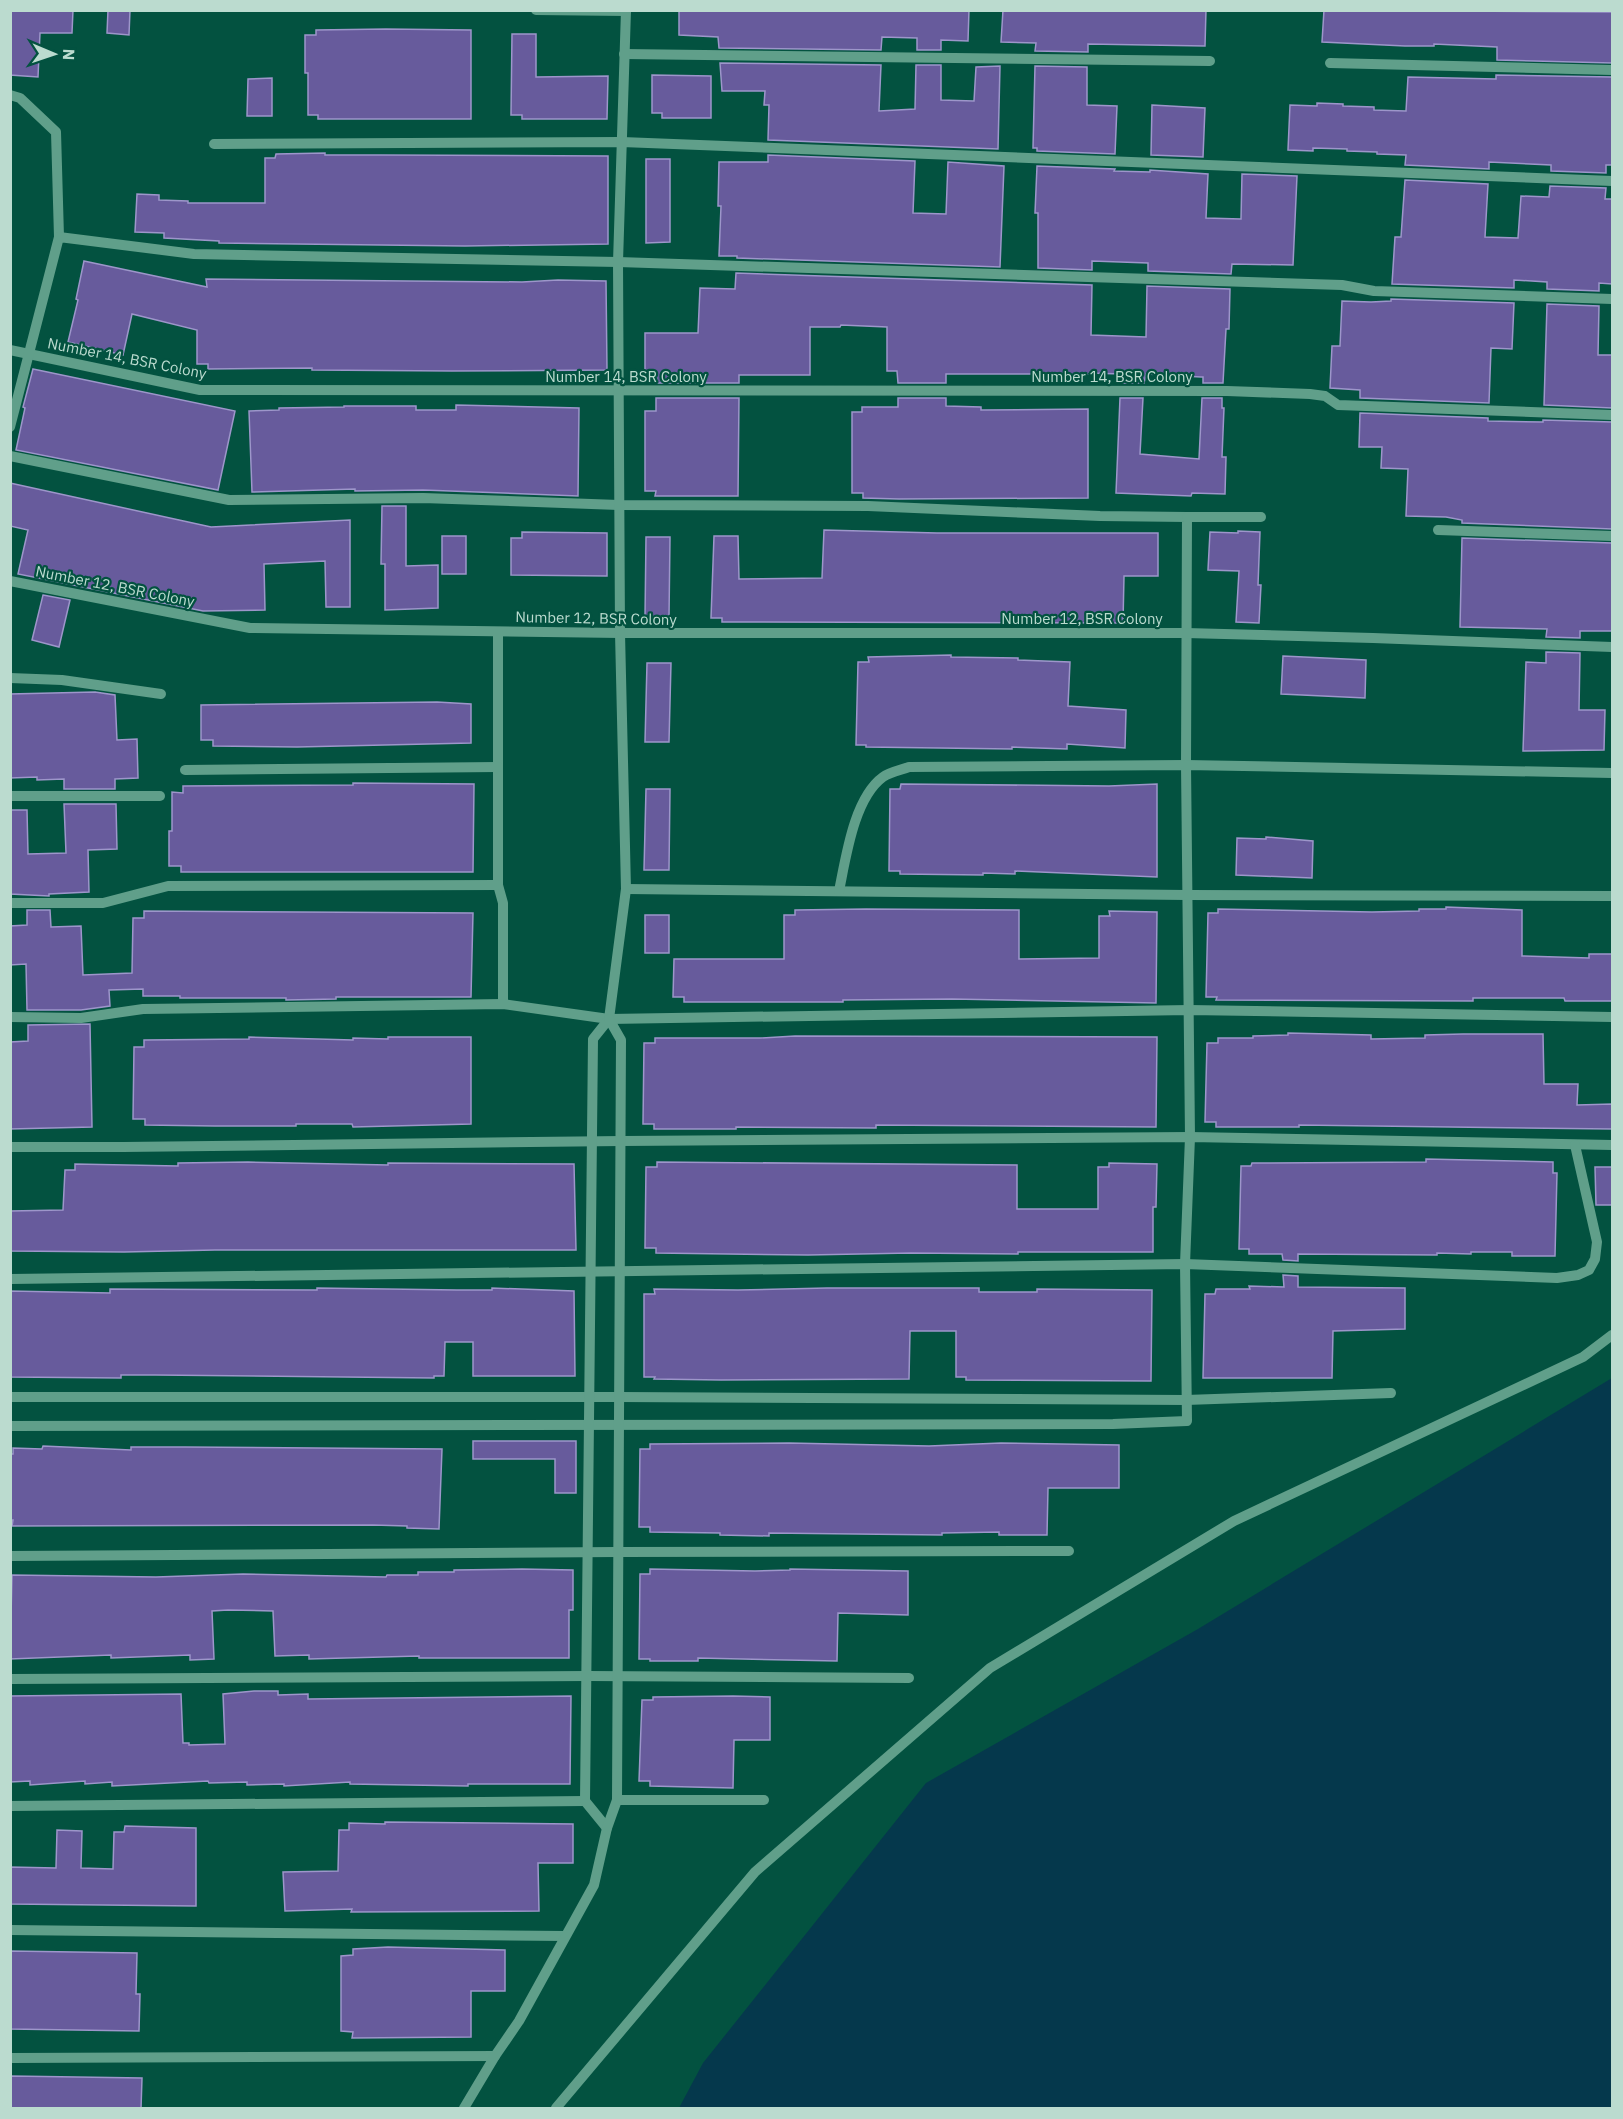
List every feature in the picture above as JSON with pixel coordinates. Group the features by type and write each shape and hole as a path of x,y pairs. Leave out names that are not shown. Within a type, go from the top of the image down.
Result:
{"street":[{"path":"536,10 626,11 618,262 620,633 626,889 609,1019 593,1040 585,1801 608,1828"},
{"path":"624,54 1210,62"},
{"path":"1330,63 1612,70"},
{"path":"10,95 20,98 56,132 59,223 59,237 10,427"},
{"path":"214,144 622,142 1612,181"},
{"path":"59,237 194,254 618,262 1342,285 1374,291 1612,299"},
{"name":"Number 14, BSR Colony","path":"10,350 200,390 1227,391 1310,394 1324,396 1338,405 1612,415"},
{"path":"10,456 229,500 423,498 619,505 868,506 1100,516 1261,518"},
{"path":"10,1426 1187,1422 1185,1264 1190,1137 1186,516"},
{"path":"1438,530 1612,536"},
{"name":"Number 12, BSR Colony","path":"10,581 250,628 620,633 1186,633 1612,647"},
{"path":"498,632 498,885 503,903 503,1004"},
{"path":"10,678 62,680 161,694"},
{"path":"839,891 850,838 870,788 885,775 909,767 1186,765 1612,773"},
{"path":"185,770 498,767"},
{"path":"10,796 160,796"},
{"path":"10,903 103,903 168,886 498,885"},
{"path":"626,889 1187,895 1612,896"},
{"path":"10,1017 81,1018 143,1009 503,1004 609,1019 1189,1010 1612,1017"},
{"path":"464,2109 495,2056 519,2021 594,1885 616,1800 619,1271 622,1141 621,1040 609,1019"},
{"path":"10,1147 1190,1137 1612,1145"},
{"path":"10,1279 1185,1264 1557,1278 1578,1275 1589,1270 1595,1259 1597,1242 1575,1145"},
{"path":"556,2109 755,1872 990,1668 1234,1521 1583,1357 1612,1335"},
{"path":"10,1397 1186,1400 1391,1392"},
{"path":"10,1556 617,1551 1069,1551"},
{"path":"10,1679 587,1676 909,1678"},
{"path":"616,1800 764,1800"},
{"path":"10,1806 585,1801"},
{"path":"10,1930 565,1936"},
{"path":"10,2058 495,2056"}],"water":[{"path":"1612,1378 1612,2108 679,2108 703,2063 926,1783 1198,1629"}],"building":[{"path":"10,10 73,10 72,33 40,33 38,77 10,75"},
{"path":"108,10 130,10 129,35 107,33"},
{"path":"679,10 969,10 968,41 941,40 941,50 917,50 917,38 882,37 881,50 719,48 718,37 679,35"},
{"path":"1003,10 1206,10 1205,46 1088,44 1088,52 1035,51 1036,43 1001,42"},
{"path":"1324,10 1612,12 1612,63 1497,60 1497,47 1322,42"},
{"path":"316,30 471,30 471,119 318,119 318,115 308,115 305,35 316,35"},
{"path":"512,34 536,34 536,77 608,76 607,119 522,119 522,115 511,115"},
{"path":"720,63 881,65 879,111 915,109 916,65 941,65 941,100 974,101 976,67 1000,66 998,149 768,140 769,105 764,105 765,91 722,91"},
{"path":"1035,66 1087,67 1087,105 1117,106 1115,154 1037,151 1037,148 1033,148"},
{"path":"652,75 711,76 711,118 662,118 662,113 652,113"},
{"path":"1496,75 1612,77 1612,165 1606,165 1606,173 1551,171 1551,165 1489,162 1489,169 1405,165 1406,155 1347,151 1347,149 1288,150 1290,105 1343,104 1343,106 1374,107 1374,110 1406,111 1408,77 1496,79"},
{"path":"272,78 272,116 247,116 248,79"},
{"path":"1152,105 1205,108 1203,157 1151,155"},
{"path":"325,153 325,155 608,156 608,244 465,246 219,243 219,241 164,238 164,233 135,232 137,194 159,195 159,200 188,201 188,203 265,203 265,158 275,158 276,154"},
{"path":"768,155 915,161 913,213 946,214 948,162 1004,166 1000,267 719,256 721,206 718,206 719,162 768,162"},
{"path":"646,159 670,159 670,242 646,243"},
{"path":"1037,166 1208,174 1206,218 1241,219 1242,174 1297,176 1293,265 1232,264 1231,274 1148,271 1148,263 1092,261 1092,270 1038,268 1038,213 1035,213"},
{"path":"1405,180 1488,184 1485,237 1518,238 1521,196 1549,197 1550,186 1606,188 1605,199 1612,199 1612,284 1599,283 1599,291 1547,289 1547,282 1514,280 1514,288 1392,284 1395,237 1401,237"},
{"path":"84,261 207,287 206,279 606,281 607,370 208,369 208,364 197,364 197,330 132,314 123,355 68,342"},
{"path":"736,273 1092,285 1091,335 1146,337 1147,286 1230,289 1229,329 1226,329 1223,383 1203,383 1203,377 1146,374 1144,383 1121,383 1121,374 1089,373 946,374 946,383 898,383 897,371 887,371 887,327 841,325 840,327 810,327 810,375 739,375 739,383 657,383 656,372 645,372 645,333 698,333 700,288 735,289"},
{"path":"1391,299 1514,303 1512,349 1491,348 1489,403 1360,398 1360,390 1330,388 1332,346 1340,346 1342,301 1371,302 1391,301"},
{"path":"1547,304 1599,306 1598,355 1612,355 1612,408 1544,405"},
{"path":"33,369 235,411 218,490 16,450 25,408 23,407"},
{"path":"656,398 739,398 738,496 655,496 656,491 645,491 645,411 656,411"},
{"path":"898,398 946,398 946,406 981,407 981,410 1088,409 1088,498 899,499 863,498 863,493 852,493 852,412 862,412 862,407 898,407"},
{"path":"1120,398 1143,398 1140,454 1199,459 1202,398 1222,398 1222,408 1224,408 1222,457 1226,457 1225,494 1192,493 1191,496 1116,493"},
{"path":"456,405 579,408 578,496 423,490 355,491 355,489 252,492 249,411 344,406 416,406 416,410 456,410"},
{"path":"1360,413 1488,418 1488,421 1612,422 1612,529 1462,523 1462,520 1446,517 1406,516 1408,469 1381,468 1382,447 1359,447"},
{"path":"10,483 211,527 350,520 350,607 326,607 325,561 264,564 265,610 203,611 18,574 28,530 10,526"},
{"path":"382,506 406,506 406,566 438,565 438,608 385,610 385,564 381,564"},
{"path":"824,530 937,533 1158,533 1158,576 1124,576 1123,623 722,622 722,618 711,618 714,536 738,536 739,579 822,578"},
{"path":"1238,531 1260,532 1259,623 1236,622 1239,571 1208,570 1210,532 1238,533"},
{"path":"522,532 607,533 607,576 511,575 511,538 522,538"},
{"path":"442,536 466,536 466,574 442,574"},
{"path":"646,537 670,537 669,618 645,618"},
{"path":"1462,538 1612,543 1612,631 1580,631 1580,638 1546,637 1547,629 1460,627"},
{"path":"43,595 70,600 59,647 32,640"},
{"path":"1546,652 1580,653 1579,710 1605,710 1604,750 1523,751 1526,662 1546,663"},
{"path":"951,655 951,657 1018,658 1018,660 1070,662 1068,706 1126,710 1125,748 1067,744 1067,749 866,747 866,745 856,745 858,662 869,662 868,657"},
{"path":"1283,656 1366,660 1365,698 1281,694"},
{"path":"647,663 671,663 669,742 645,742"},
{"path":"95,692 115,695 117,740 137,739 138,778 115,779 115,789 64,789 64,779 10,778 10,694"},
{"path":"437,702 471,704 471,743 297,747 213,746 213,740 201,740 201,705"},
{"path":"353,783 474,784 473,872 181,872 181,866 169,866 172,792 183,793 183,786 353,785"},
{"path":"901,784 1109,786 1157,784 1157,877 1015,871 1015,874 983,873 983,875 900,874 900,871 889,871 890,789 900,789"},
{"path":"646,789 670,789 669,870 644,870"},
{"path":"64,804 116,804 117,849 88,850 89,892 49,894 49,896 10,894 10,810 27,810 28,854 66,853"},
{"path":"1266,837 1313,841 1312,878 1236,875 1237,838 1266,839"},
{"path":"1446,907 1522,910 1522,956 1589,958 1589,954 1612,954 1612,1001 1565,1001 1564,998 1473,998 1473,1001 1216,1000 1217,997 1206,997 1208,913 1218,913 1218,909 1372,912 1419,911 1419,909 1446,909"},
{"path":"27,910 50,910 51,927 81,926 83,975 132,973 133,918 144,918 144,911 473,913 471,997 336,997 336,999 286,1000 286,998 180,998 180,996 143,996 143,989 109,990 110,1006 81,1010 27,1010 26,964 10,965 10,926 27,925"},
{"path":"795,910 1019,910 1019,959 1099,958 1099,916 1110,916 1109,911 1157,912 1156,1003 952,999 684,1002 684,997 673,997 674,959 784,959 784,915 795,915"},
{"path":"645,915 669,915 669,953 645,953"},
{"path":"90,1024 92,1127 10,1129 10,1042 28,1041 28,1025"},
{"path":"1288,1033 1371,1035 1371,1039 1425,1038 1425,1035 1543,1034 1544,1084 1578,1084 1577,1105 1612,1104 1612,1129 1299,1125 1299,1127 1216,1127 1216,1122 1205,1122 1207,1043 1218,1043 1218,1038 1253,1038 1253,1036 1288,1035"},
{"path":"249,1037 353,1040 353,1038 388,1039 388,1037 471,1037 471,1124 353,1127 352,1124 145,1125 145,1119 133,1119 134,1047 144,1047 144,1040 249,1039"},
{"path":"1157,1037 1156,1127 876,1125 876,1128 654,1129 654,1124 643,1124 644,1043 655,1043 655,1038"},
{"path":"1426,1159 1553,1162 1553,1173 1557,1173 1555,1256 1512,1256 1512,1252 1437,1253 1437,1255 1298,1254 1298,1261 1283,1260 1282,1254 1249,1254 1249,1249 1239,1249 1241,1166 1251,1166 1252,1163 1426,1162"},
{"path":"657,1162 1017,1165 1017,1209 1098,1209 1098,1167 1109,1167 1109,1163 1157,1164 1156,1207 1153,1207 1153,1252 808,1255 656,1253 656,1248 645,1248 646,1167 657,1167"},
{"path":"178,1163 388,1165 388,1163 574,1164 576,1250 10,1251 10,1211 63,1210 65,1170 75,1170 75,1164 178,1166"},
{"path":"1595,1167 1612,1167 1612,1205 1596,1205"},
{"path":"1283,1275 1298,1276 1298,1287 1405,1288 1405,1329 1333,1331 1332,1378 1203,1378 1205,1294 1215,1294 1216,1289 1250,1289 1249,1286 1284,1287"},
{"path":"317,1288 492,1290 492,1288 574,1291 575,1376 473,1376 473,1342 445,1342 444,1376 434,1376 434,1378 155,1375 121,1375 121,1378 10,1377 10,1291 110,1293 110,1289 317,1290"},
{"path":"979,1288 979,1292 1037,1292 1037,1289 1152,1290 1151,1381 966,1380 966,1377 956,1377 956,1331 910,1331 909,1379 721,1380 644,1377 644,1294 655,1294 654,1289"},
{"path":"473,1441 576,1441 576,1493 555,1493 555,1459 473,1459"},
{"path":"789,1443 929,1446 1001,1443 1119,1445 1119,1488 1048,1488 1047,1535 999,1535 999,1532 942,1533 942,1535 769,1533 769,1536 650,1532 650,1527 639,1527 640,1449 650,1449 650,1444"},
{"path":"43,1446 131,1450 131,1447 442,1449 439,1529 373,1525 12,1526 13,1520 10,1520 10,1454 13,1454 13,1448 42,1449"},
{"path":"650,1569 908,1571 908,1615 838,1613 837,1661 698,1658 698,1661 650,1661 650,1659 639,1659 640,1574 650,1574"},
{"path":"573,1570 573,1610 569,1610 569,1658 419,1658 419,1656 309,1659 309,1655 275,1656 273,1611 228,1610 212,1611 214,1659 190,1660 190,1655 111,1658 111,1655 10,1659 12,1575 156,1577 243,1574 386,1577 387,1575 418,1575 418,1572"},
{"path":"278,1691 278,1695 308,1694 308,1699 571,1696 570,1784 468,1784 468,1786 350,1784 350,1782 284,1786 284,1784 247,1785 247,1782 209,1783 208,1781 112,1786 112,1782 85,1784 85,1781 30,1785 30,1781 10,1782 10,1696 181,1694 183,1743 189,1743 189,1745 225,1744 223,1694"},
{"path":"653,1697 770,1697 770,1740 734,1740 733,1788 650,1786 650,1781 639,1781 642,1700 653,1700"},
{"path":"385,1822 573,1824 573,1863 538,1863 539,1911 351,1912 352,1909 285,1911 283,1872 338,1871 339,1830 349,1830 349,1823 385,1824"},
{"path":"125,1826 196,1828 196,1906 10,1904 10,1867 56,1868 57,1830 82,1831 81,1868 113,1869 114,1832 124,1832"},
{"path":"388,1947 505,1950 505,1991 471,1991 471,2037 352,2038 353,2032 341,2031 341,1956 353,1955 353,1949"},
{"path":"10,1951 137,1953 136,1994 140,1994 139,2031 10,2029"},
{"path":"11,2076 142,2078 141,2109 10,2109"}]}
